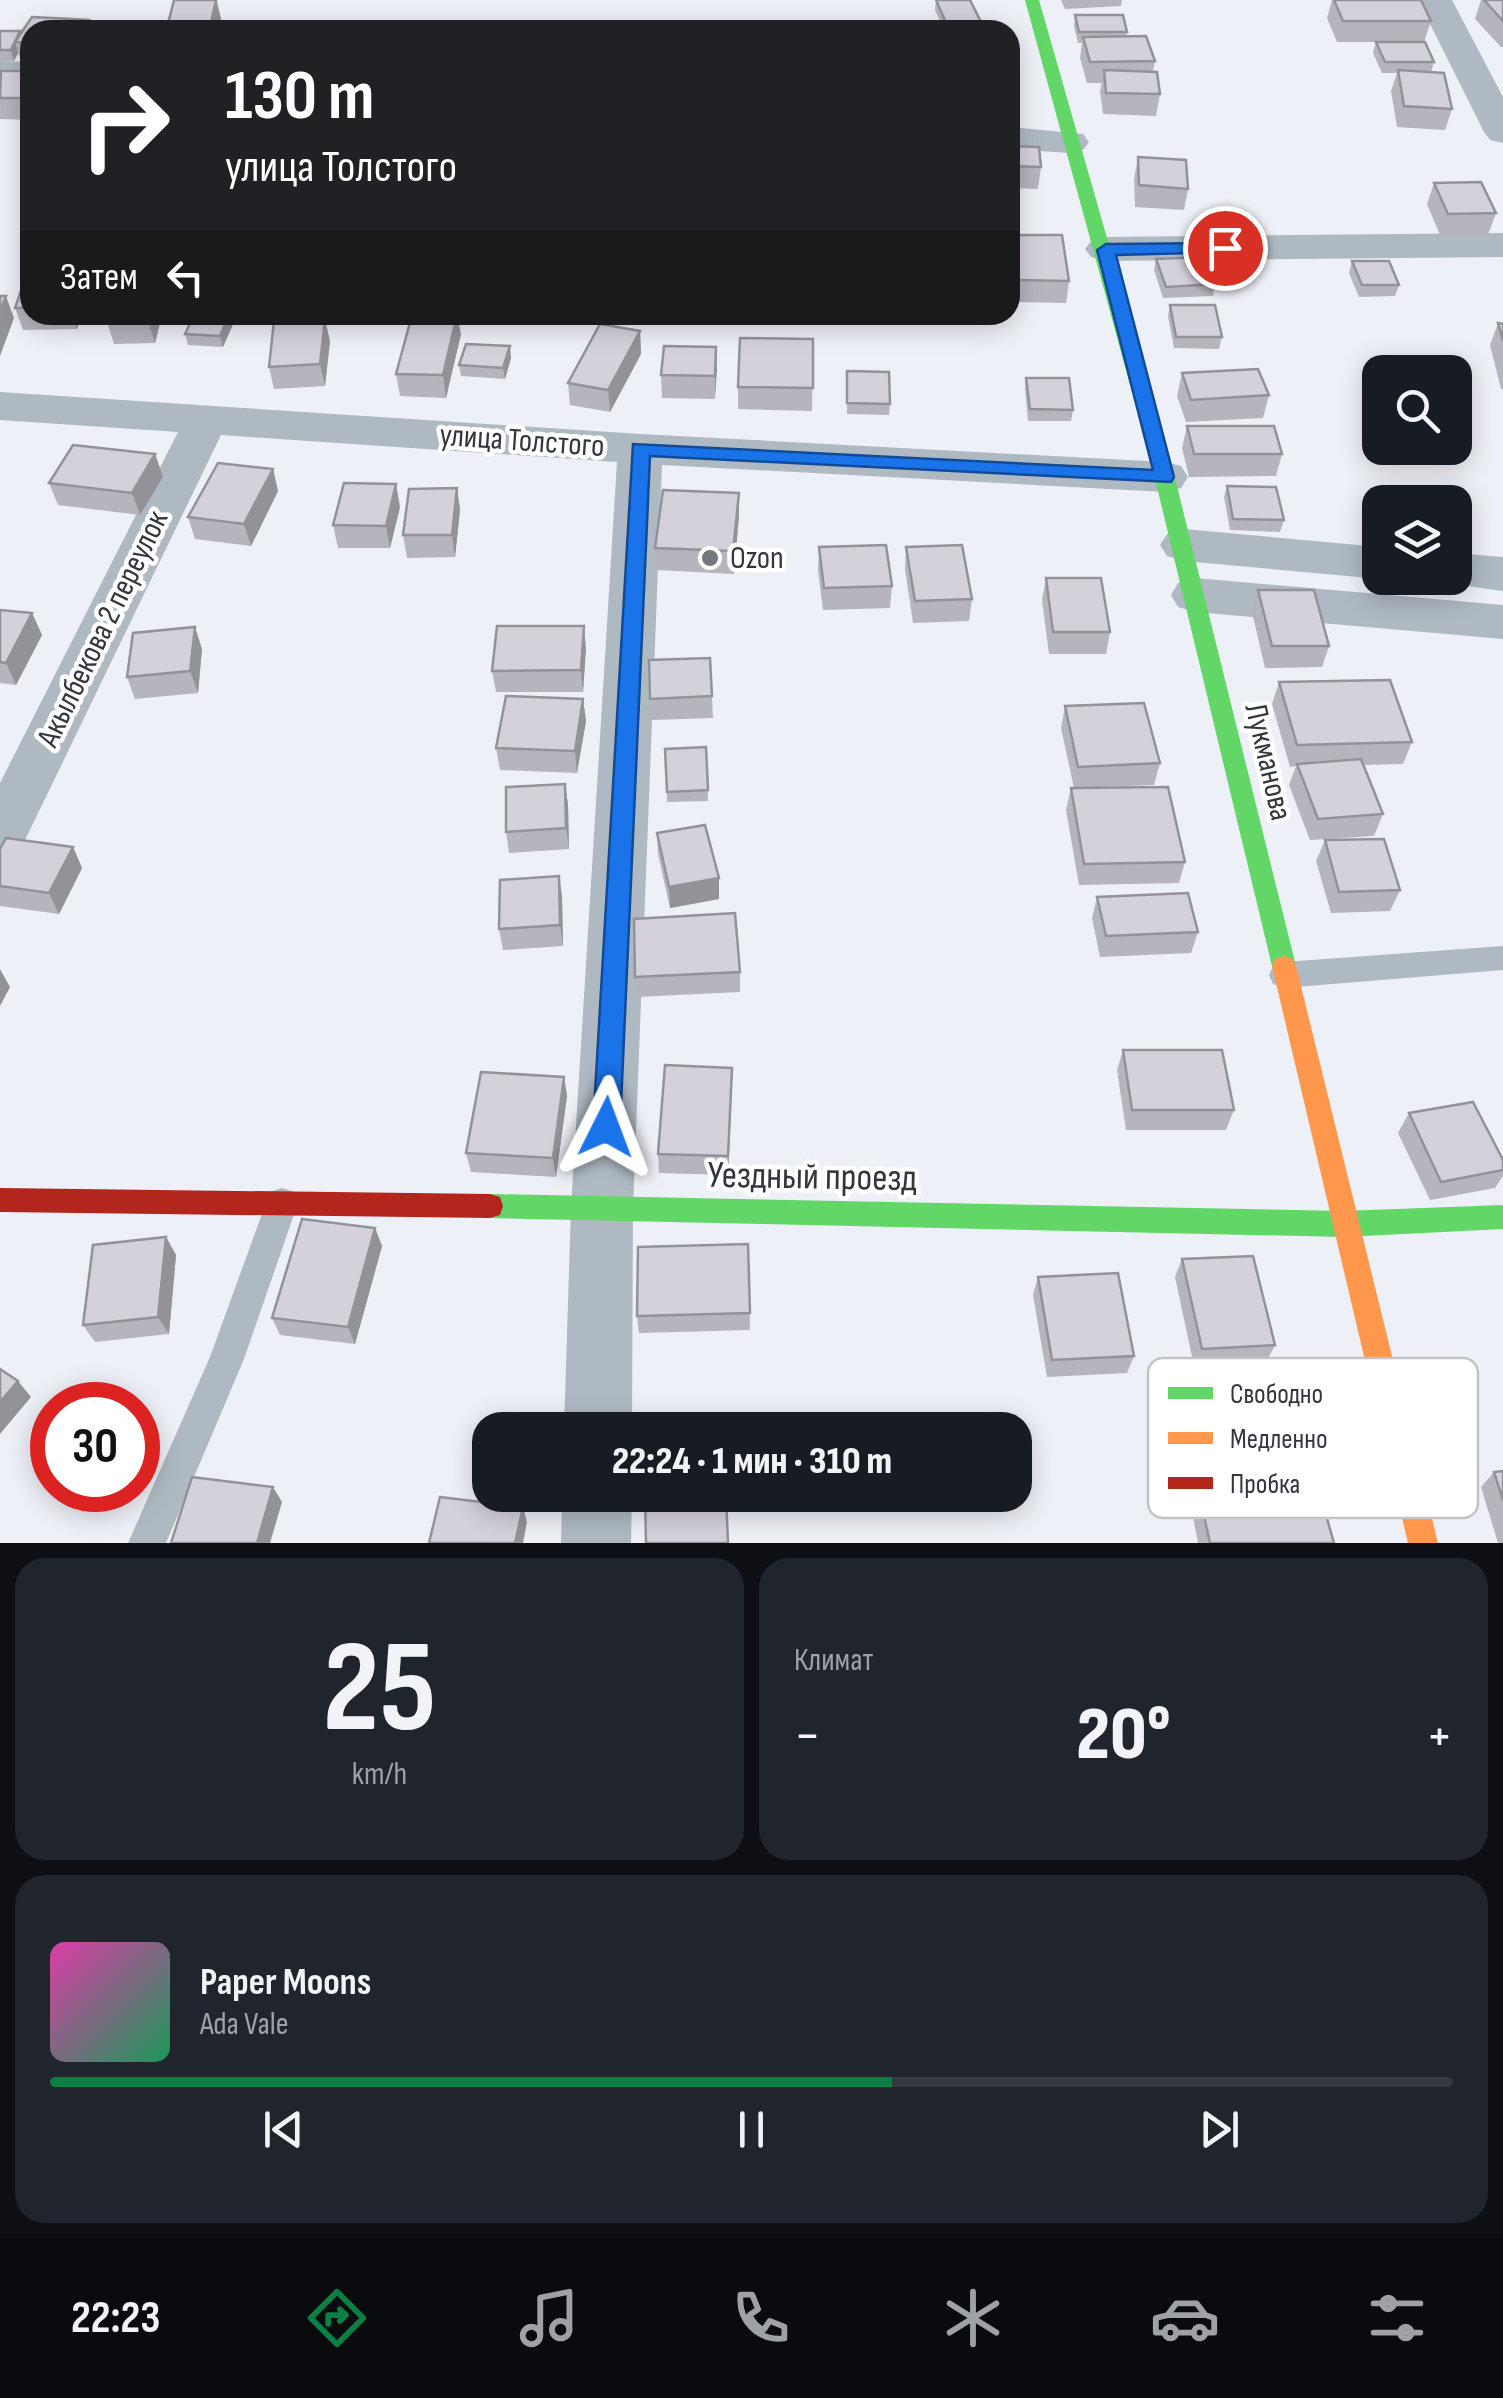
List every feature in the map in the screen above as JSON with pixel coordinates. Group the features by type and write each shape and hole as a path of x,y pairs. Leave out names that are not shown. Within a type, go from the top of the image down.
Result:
{"street":[{"name":"Лукманова","path":"1032,0 1048,40 1070,142 1106,250 1184,546 1376,1358"},
{"path":"1435,0 1486,62 1503,132"},
{"path":"1020,139 1070,142"},
{"path":"1106,250 1503,246"},
{"name":"улица Толстого","path":"0,406 640,449 1164,477"},
{"name":"Акылбекова 2 переулок","path":"0,836 206,421"},
{"path":"598,1412 602,1207 640,449"},
{"path":"1184,546 1362,561"},
{"path":"1472,571 1503,574"},
{"path":"1196,595 1503,622"},
{"name":"Уездный проезд","path":"0,1200 602,1207 1342,1224 1503,1217"},
{"path":"596,1512 596,1543"},
{"name":"Лукманова","path":"1417,1518 1423,1543"}],"lane":[{"path":"1284,975 1503,958"},
{"path":"147,1543 227,1358 282,1204"}],"building":[{"path":"174,0 216,0 211,20 169,20"},
{"path":"936,0 970,0 980,20 945,20"},
{"path":"1334,0 1421,0 1431,21 1343,21"},
{"path":"1484,0 1503,0 1503,21"},
{"path":"1075,15 1123,15 1127,32 1079,32"},
{"path":"32,17 89,20 30,20"},
{"path":"0,31 20,31 11,50 0,50"},
{"path":"1146,36 1155,61 1090,62 1083,37"},
{"path":"1376,42 1425,42 1434,62 1385,62"},
{"path":"1104,70 1157,72 1160,94 1106,93"},
{"path":"1398,70 1444,73 1452,109 1404,106"},
{"path":"1,71 20,71 20,98 0,98"},
{"path":"1020,146 1039,147 1041,167 1020,166"},
{"path":"1138,157 1186,160 1188,189 1139,185"},
{"path":"1481,182 1496,213 1448,214 1434,183"},
{"path":"1020,235 1062,235 1069,281 1020,280"},
{"path":"1204,257 1215,284 1166,287 1156,259"},
{"path":"1352,261 1389,261 1399,285 1362,285"},
{"path":"1170,305 1215,305 1222,337 1176,337"},
{"path":"189,325 225,325 220,336 185,334"},
{"path":"274,325 324,325 320,364 269,367"},
{"path":"409,325 455,325 443,375 396,374"},
{"path":"599,325 640,331 608,390 568,383"},
{"path":"740,338 813,339 813,388 738,387"},
{"path":"466,344 510,346 503,368 459,365"},
{"path":"664,346 716,347 715,376 661,375"},
{"path":"1258,369 1269,395 1191,400 1182,373"},
{"path":"847,371 889,372 890,404 847,403"},
{"path":"1026,378 1069,378 1073,410 1030,409"},
{"path":"1187,426 1274,426 1282,454 1194,454"},
{"path":"73,445 155,454 132,493 49,483"},
{"path":"218,463 273,469 244,524 188,517"},
{"path":"344,483 396,484 386,526 333,525"},
{"path":"1227,486 1276,487 1284,520 1233,519"},
{"path":"457,488 452,535 403,535 409,489"},
{"path":"663,490 739,493 733,551 655,548"},
{"path":"886,545 892,586 824,588 819,547"},
{"path":"962,545 972,599 915,601 906,547"},
{"path":"1046,578 1101,578 1110,632 1053,632"},
{"path":"1258,590 1314,590 1329,646 1272,646"},
{"path":"0,610 32,613 6,663 0,662"},
{"path":"497,626 584,626 581,670 492,671"},
{"path":"195,627 190,671 127,677 133,633"},
{"path":"710,658 712,696 650,699 649,660"},
{"path":"1390,680 1412,742 1297,745 1279,682"},
{"path":"506,696 583,699 575,751 496,748"},
{"path":"1144,703 1160,763 1078,767 1065,706"},
{"path":"706,747 708,790 667,792 665,749"},
{"path":"1361,759 1383,814 1318,819 1297,764"},
{"path":"565,784 566,828 506,832 506,787"},
{"path":"1168,787 1185,862 1084,864 1071,788"},
{"path":"705,825 719,878 669,887 657,833"},
{"path":"6,838 73,847 49,893 0,886 0,849"},
{"path":"1384,839 1400,890 1339,892 1325,840"},
{"path":"559,876 560,925 499,929 500,880"},
{"path":"1188,893 1198,932 1106,936 1097,897"},
{"path":"735,913 740,972 635,977 634,919"},
{"path":"1123,1050 1222,1050 1234,1110 1132,1110"},
{"path":"665,1065 732,1068 728,1156 658,1154"},
{"path":"481,1072 564,1077 553,1158 466,1153"},
{"path":"1473,1102 1503,1160 1503,1170 1441,1182 1409,1113"},
{"path":"302,1219 375,1228 348,1327 272,1318"},
{"path":"166,1237 158,1317 83,1325 93,1245"},
{"path":"748,1244 750,1313 637,1316 638,1247"},
{"path":"1253,1256 1275,1345 1202,1349 1182,1259"},
{"path":"1118,1273 1134,1356 1052,1360 1038,1277"},
{"path":"0,1369 18,1381 0,1402"},
{"path":"1503,1471 1503,1500 1494,1472"},
{"path":"192,1477 273,1487 257,1543 171,1543"},
{"path":"440,1497 472,1501 472,1512 522,1512 515,1543 429,1543"},
{"path":"645,1512 727,1512 728,1543 646,1543"},
{"path":"1205,1518 1327,1518 1334,1543 1210,1543"}],"traffic: fast":[{"path":"1032,0 1161,462 1284,966"},
{"path":"490,1206 1343,1224 1503,1217"}],"traffic: slow":[{"path":"1284,966 1378,1358"},
{"path":"1417,1518 1423,1543"}],"traffic: jam":[{"path":"0,1200 490,1206"}],"place":[{"name":"Ozon","path":"710,558"}],"route":[{"path":"606,1127 640,449 1164,477 1106,250 1225,248"}]}
